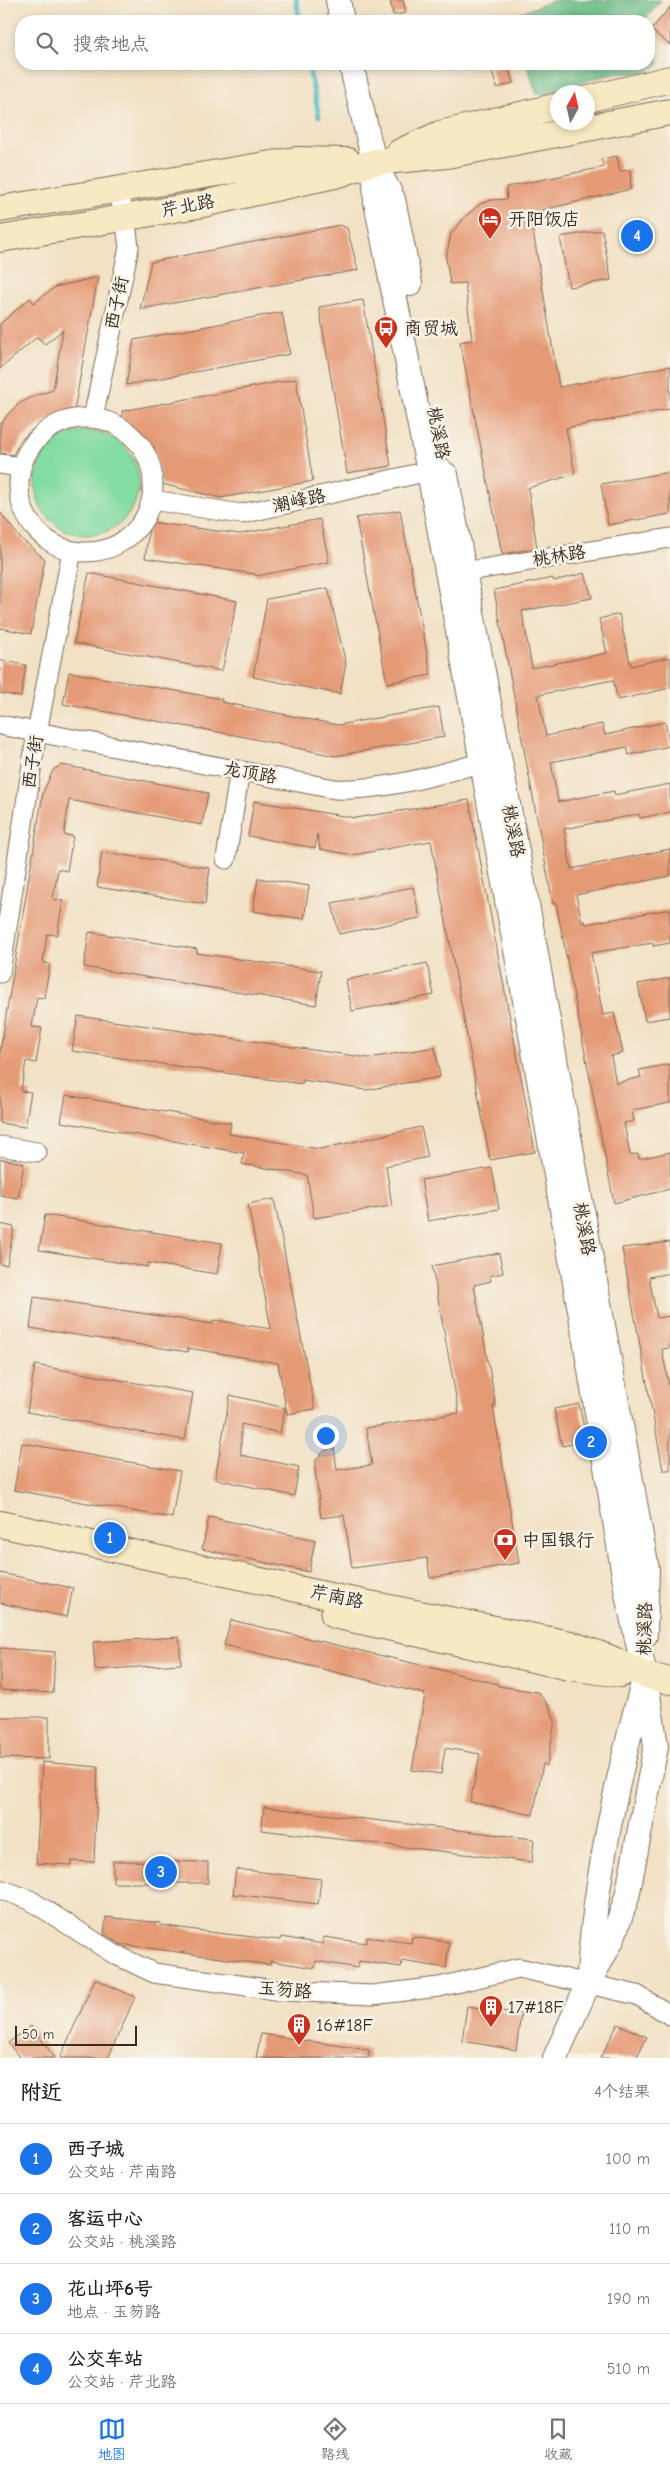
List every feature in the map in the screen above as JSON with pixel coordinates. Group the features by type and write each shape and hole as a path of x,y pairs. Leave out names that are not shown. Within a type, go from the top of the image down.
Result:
{"main road":[{"path":"595,97 670,79"},
{"name":"芹北路","path":"0,239 198,205 339,174 374,162 440,134 550,108"},
{"name":"芹北路","path":"0,209 117,188 296,160 374,162 447,155 670,112"},
{"name":"芹南路","path":"0,1524 334,1597 570,1644 609,1658 645,1676 670,1681"},
{"path":"0,1541 569,1667 645,1676"}],"street":[{"path":"338,0 341,15"},
{"name":"桃溪路","path":"353,70 374,162 376,202 437,470 490,760 627,1594 645,1676 656,1746 627,1897 612,1940 588,1984 555,2058"},
{"name":"西子街","path":"92,418 129,247 125,217 117,188"},
{"path":"74,418 92,418 114,424 133,437 147,455 153,477 152,500 144,519 131,535 119,543 93,552 72,551 51,543 34,529 23,510 18,489 20,467 34,442 56,424 74,418"},
{"path":"0,464 20,467"},
{"name":"潮峰路","path":"152,500 241,514 437,470"},
{"name":"桃林路","path":"456,573 670,538"},
{"name":"西子街","path":"0,973 37,732 72,551"},
{"name":"龙顶路","path":"0,725 335,789 356,790 390,785 490,760"},
{"path":"226,859 240,770"},
{"path":"0,1146 38,1152"},
{"name":"玉笏路","path":"0,1889 30,1900 114,1954 154,1973 282,1991 372,1995 439,1987 518,1968 637,1995 670,2015"}],"green space":[{"path":"555,0 661,0 649,15 514,15"},
{"path":"655,48 658,52 658,64 655,66"},
{"path":"529,70 648,70 641,73 614,74 575,85 550,85 550,93 536,93"},
{"path":"87,431 107,435 124,446 135,463 139,483 135,503 124,520 107,531 87,535 67,531 50,520 39,503 35,483 39,463 50,446 67,435"}],"building":[{"path":"390,0 403,0 406,13 393,15"},
{"path":"670,7 670,45 655,33 655,25"},
{"path":"491,70 509,70 513,83 497,88"},
{"path":"617,156 620,171 630,170 631,189 530,213 559,387 670,366 670,409 566,428 575,474 528,488 537,548 502,554 460,342 472,340 465,283 450,284 446,258 451,234 466,216 480,204 491,200 507,199 506,187 604,167 601,159"},
{"path":"340,225 347,228 358,270 140,309 151,262"},
{"path":"602,230 611,280 569,287 560,237"},
{"path":"98,277 74,411 44,422 32,430 21,440 13,455 0,453 0,425 9,413 20,403 53,390 63,330 45,344 37,337 0,369 0,324 30,298 34,303 55,287"},
{"path":"363,300 391,466 347,473 319,307"},
{"path":"282,312 290,354 126,385 134,340"},
{"path":"296,379 313,481 221,498 162,484 154,446 147,448 138,433 122,422 122,411"},
{"path":"670,472 670,514 608,525 601,484"},
{"path":"400,510 431,675 387,683 356,518"},
{"path":"0,512 20,538 45,559 31,634 0,628"},
{"path":"320,519 329,562 256,576 255,574 145,558 150,522 240,534"},
{"path":"89,573 237,601 222,671 74,643"},
{"path":"585,573 592,598 522,611 532,668 607,653 599,619 619,614 631,666 670,657 670,688 618,700 613,680 538,695 546,736 602,724 605,735 665,722 670,746 629,755 627,747 551,762 558,802 614,791 615,795 670,784 670,812 640,818 639,814 564,829 571,869 670,849 670,876 576,895 582,922 585,921 586,924 670,909 670,943 653,946 653,943 591,953 603,1015 614,1013 623,1053 611,1056 616,1083 641,1077 639,1070 670,1064 670,1103 632,1110 634,1121 624,1123 630,1155 638,1154 639,1159 670,1152 670,1189 614,1203 556,903 553,904 494,590 553,578 554,581"},
{"path":"328,588 346,664 340,694 253,677 267,599"},
{"path":"0,660 26,665 21,697 0,693"},
{"path":"69,672 222,699 221,702 338,725 439,707 444,737 335,756 240,736 63,704"},
{"path":"62,765 208,793 202,825 69,800 64,835 73,836 67,871 58,869 53,899 63,901 57,935 47,934 43,962 50,964 44,998 37,997 32,1027 42,1028 36,1063 26,1061 21,1091 31,1092 25,1127 0,1123 0,1052 43,793 53,770"},
{"path":"469,800 535,1152 490,1160 431,841 353,855 320,849 317,834 315,848 248,836 254,801 355,818"},
{"path":"102,852 210,868 205,904 97,887"},
{"path":"258,878 309,886 304,919 253,911"},
{"path":"413,887 420,918 339,934 332,903"},
{"path":"89,932 197,949 197,953 321,971 316,1005 84,967"},
{"path":"427,963 434,995 352,1011 346,980"},
{"path":"670,978 670,1017 645,1021 638,984"},
{"path":"78,1016 369,1058 435,1047 440,1077 366,1090 303,1080 302,1084 72,1051"},
{"path":"66,1095 231,1123 229,1134 320,1149 421,1127 428,1157 386,1166 392,1206 314,1218 307,1175 242,1164 244,1153 61,1122"},
{"path":"0,1159 24,1163 18,1198 0,1195"},
{"path":"492,1168 499,1209 428,1221 421,1180"},
{"path":"274,1199 315,1409 287,1414 278,1363 188,1348 188,1352 30,1328 34,1297 213,1324 214,1320 271,1329 248,1204"},
{"path":"45,1215 222,1243 217,1274 148,1263 148,1267 39,1250"},
{"path":"0,1224 14,1227 7,1265 0,1264"},
{"path":"670,1242 670,1273 649,1277 657,1318 670,1316 670,1348 662,1349 670,1392 670,1470 663,1470 622,1248"},
{"path":"499,1253 503,1273 490,1276 491,1281 474,1285 496,1406 493,1406 519,1563 430,1578 427,1558 352,1568 344,1515 321,1518 315,1469 316,1460 324,1451 334,1447 337,1470 372,1465 366,1428 459,1413 432,1266"},
{"path":"35,1365 193,1393 185,1440 27,1412"},
{"path":"230,1395 285,1408 280,1433 241,1424 241,1455 299,1467 294,1496 215,1479"},
{"path":"579,1404 587,1441 562,1446 554,1409"},
{"path":"22,1443 180,1471 172,1518 14,1490"},
{"path":"209,1517 315,1540 309,1572 202,1549"},
{"path":"0,1573 73,1588 67,1617 0,1603"},
{"path":"231,1620 450,1672 498,1684 498,1686 538,1692 549,1706 555,1721 547,1765 543,1764 533,1815 470,1802 480,1754 445,1748 441,1774 412,1770 425,1694 224,1645"},
{"path":"179,1637 181,1664 95,1670 93,1642"},
{"path":"0,1648 55,1652 53,1693 0,1690"},
{"path":"0,1717 49,1717 49,1759 0,1758"},
{"path":"42,1762 98,1767 94,1862 71,1861 71,1865 36,1863"},
{"path":"264,1807 534,1839 532,1862 261,1830"},
{"path":"113,1861 208,1862 208,1883 113,1883"},
{"path":"236,1869 321,1879 318,1904 233,1894"},
{"path":"106,1917 161,1923 160,1925 217,1933 280,1940 281,1937 323,1944 324,1937 366,1943 367,1937 411,1943 412,1937 449,1942 446,1968 402,1961 401,1967 359,1961 358,1968 316,1961 315,1968 270,1961 270,1965 120,1944 104,1934"},
{"path":"95,1979 135,1997 108,2058 60,2058"},
{"name":"17#18F","path":"467,2006 521,2014 516,2050 462,2041"},
{"path":"618,2024 647,2037 636,2058 600,2058"},
{"path":"31,2026 55,2058 20,2058 8,2043"},
{"name":"16#18F","path":"261,2034 369,2050 369,2058 256,2058"}],"waterway":[{"path":"296,0 299,15"},
{"path":"309,70 319,116"}],"place":[{"name":"公交车站","path":"637,236"},
{"name":"开阳饭店","path":"490,240"},
{"name":"商贸城","path":"386,349"},
{"name":"客运中心","path":"591,1442"},
{"name":"西子城","path":"110,1538"},
{"name":"中国银行","path":"505,1561"},
{"name":"花山坪6号","path":"161,1872"},
{"name":"17#18F","path":"491,2028"},
{"name":"16#18F","path":"299,2046"}]}
